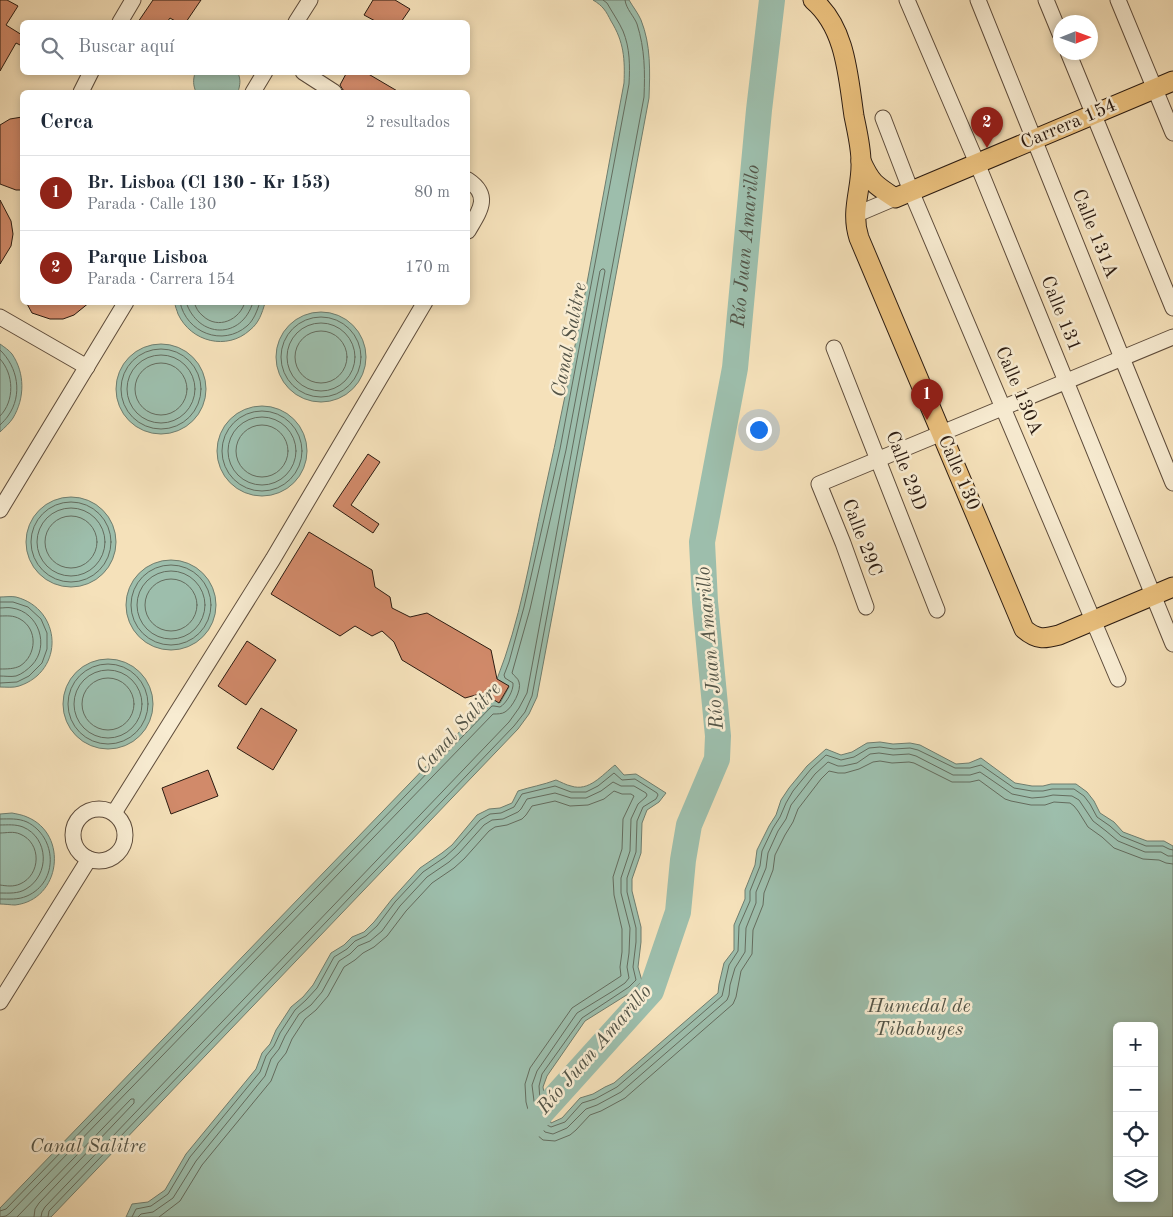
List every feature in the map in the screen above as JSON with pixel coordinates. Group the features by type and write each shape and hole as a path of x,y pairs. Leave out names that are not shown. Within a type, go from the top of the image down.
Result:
{"main road":[{"path":"813,0 830,19 841,44 848,75 861,161 872,181 882,190 903,195"},
{"name":"Carrera 154","path":"903,195 1173,81"},
{"name":"Calle 130","path":"861,161 855,215 859,238 1024,629 1032,635 1041,638 1059,635 1094,621"},
{"path":"1094,621 1173,587"}],"street":[{"path":"121,20 133,0"},
{"path":"297,20 310,0"},
{"name":"Calle 131","path":"907,0 978,163 1173,644"},
{"name":"Calle 131A","path":"978,0 1173,482"},
{"path":"1046,0 1053,17"},
{"path":"1118,0 1173,132"},
{"path":"1071,60 1173,308"},
{"path":"82,90 89,75"},
{"path":"254,90 263,75"},
{"path":"308,75 331,90"},
{"name":"Calle 130A","path":"883,118 903,195 1003,408 1118,680"},
{"path":"470,182 476,186 482,197 480,210 470,228"},
{"name":"Carrera 154","path":"855,215 903,195"},
{"path":"0,510 124,305"},
{"path":"114,813 273,559 423,305"},
{"path":"0,317 87,367"},
{"path":"878,459 1173,337"},
{"name":"Calle 29D","path":"834,348 937,610"},
{"name":"Calle 29C","path":"866,606 819,484 878,459"},
{"path":"95,809 105,809 114,813 121,820 125,828 122,848 108,860 98,861 89,859 81,854 75,846 73,836 74,827 79,818 86,812 95,809"},
{"path":"0,1002 89,859"}],"water":[{"name":"Canal Salitre","path":"593,0 629,0 641,20 647,39 650,68 649,98 537,697 529,714 518,729 51,1217 0,1217 0,1208 492,698 500,703 509,687 497,679 512,635 529,567 565,396 624,83 624,58 619,36 606,12"},
{"path":"195,75 239,75 240,82 238,90 195,90"},
{"path":"176,305 264,305 258,321 250,330 241,336 221,342 200,337 192,331 184,324"},
{"path":"321,312 338,315 353,325 363,340 366,357 363,374 353,389 338,399 321,402 304,399 289,389 279,374 276,357 279,340 289,325 304,315"},
{"path":"0,344 11,353 16,361 22,386 17,410 12,420 0,432"},
{"path":"161,344 178,347 193,357 203,372 206,389 203,406 193,421 178,431 161,434 144,431 129,421 119,406 116,389 119,372 129,357 144,347"},
{"path":"262,406 279,409 294,419 304,434 307,451 304,468 294,483 279,493 262,496 245,493 230,483 220,468 217,451 220,434 230,419 245,409"},
{"path":"71,497 88,500 103,510 113,525 116,542 113,559 103,574 88,584 71,587 54,584 39,574 29,559 26,542 29,525 39,510 54,500"},
{"path":"171,560 188,563 203,573 213,588 216,605 213,622 203,637 188,647 171,650 154,647 139,637 129,622 126,605 129,588 139,573 154,563"},
{"path":"0,597 16,597 31,604 42,614 49,626 52,640 50,654 44,667 34,678 17,687 0,687"},
{"path":"108,659 125,662 140,672 150,687 153,704 150,721 140,736 125,746 108,749 91,746 76,736 66,721 63,704 66,687 76,672 91,662"},
{"name":"Humedal de Tibabuyes","path":"867,743 910,743 920,745 956,764 969,763 981,758 1015,783 1032,786 1076,784 1087,792 1100,813 1114,822 1123,832 1147,841 1164,841 1173,846 1173,1217 126,1217 132,1204 148,1202 165,1190 186,1154 256,1069 262,1053 270,1044 276,1030 291,1007 313,985 331,953 344,945 352,937 364,932 420,868 452,845 477,815 489,809 500,808 512,803 518,791 556,780 567,785 584,787 595,782 615,765 624,775 636,774 666,793 659,802 647,810 642,823 641,853 632,879 632,891 641,927 638,967 642,981 633,991 585,1021 547,1076 543,1087 551,1123 562,1118 580,1098 593,1094 614,1083 718,993 724,963 734,950 734,925 745,899 745,890 755,865 757,850 776,815 781,800 807,766 826,749 841,755 852,752"},
{"path":"12,813 25,816 40,825 49,837 54,851 54,866 50,879 42,892 30,900 15,905 0,904 0,814"}],"building":[{"path":"0,0 7,0 18,6 6,25 20,34 20,45 16,43 0,71"},
{"path":"153,0 201,0 187,20 174,20 170,18 168,20 139,20"},
{"path":"373,0 395,0 410,9 402,20 373,20 364,15"},
{"path":"345,75 370,75 396,90 343,90 340,85"},
{"path":"20,117 20,190 0,184 0,125 10,119"},
{"path":"0,200 11,221 13,234 11,246 0,264"},
{"path":"28,305 86,305 74,315 63,319 50,319 32,313"},
{"path":"368,454 380,462 351,505 379,524 373,533 333,506"},
{"path":"309,532 372,570 375,587 390,597 392,608 410,617 427,613 491,650 497,679 509,686 499,703 483,693 465,698 402,660 394,642 382,631 372,636 355,626 340,636 271,594"},
{"path":"247,641 276,660 246,705 218,686"},
{"path":"261,708 297,730 273,770 237,748"},
{"path":"208,770 218,796 171,814 162,788"}],"waterway":[{"name":"Río Juan Amarillo","path":"525,1133 651,991 678,912 683,860 689,825 717,759 718,736 705,602 702,542 735,368 759,110 772,0"}],"place":[{"name":"Parque Lisboa","path":"987,148"},
{"name":"Br. Lisboa (Cl 130 - Kr 153)","path":"927,420"}]}
